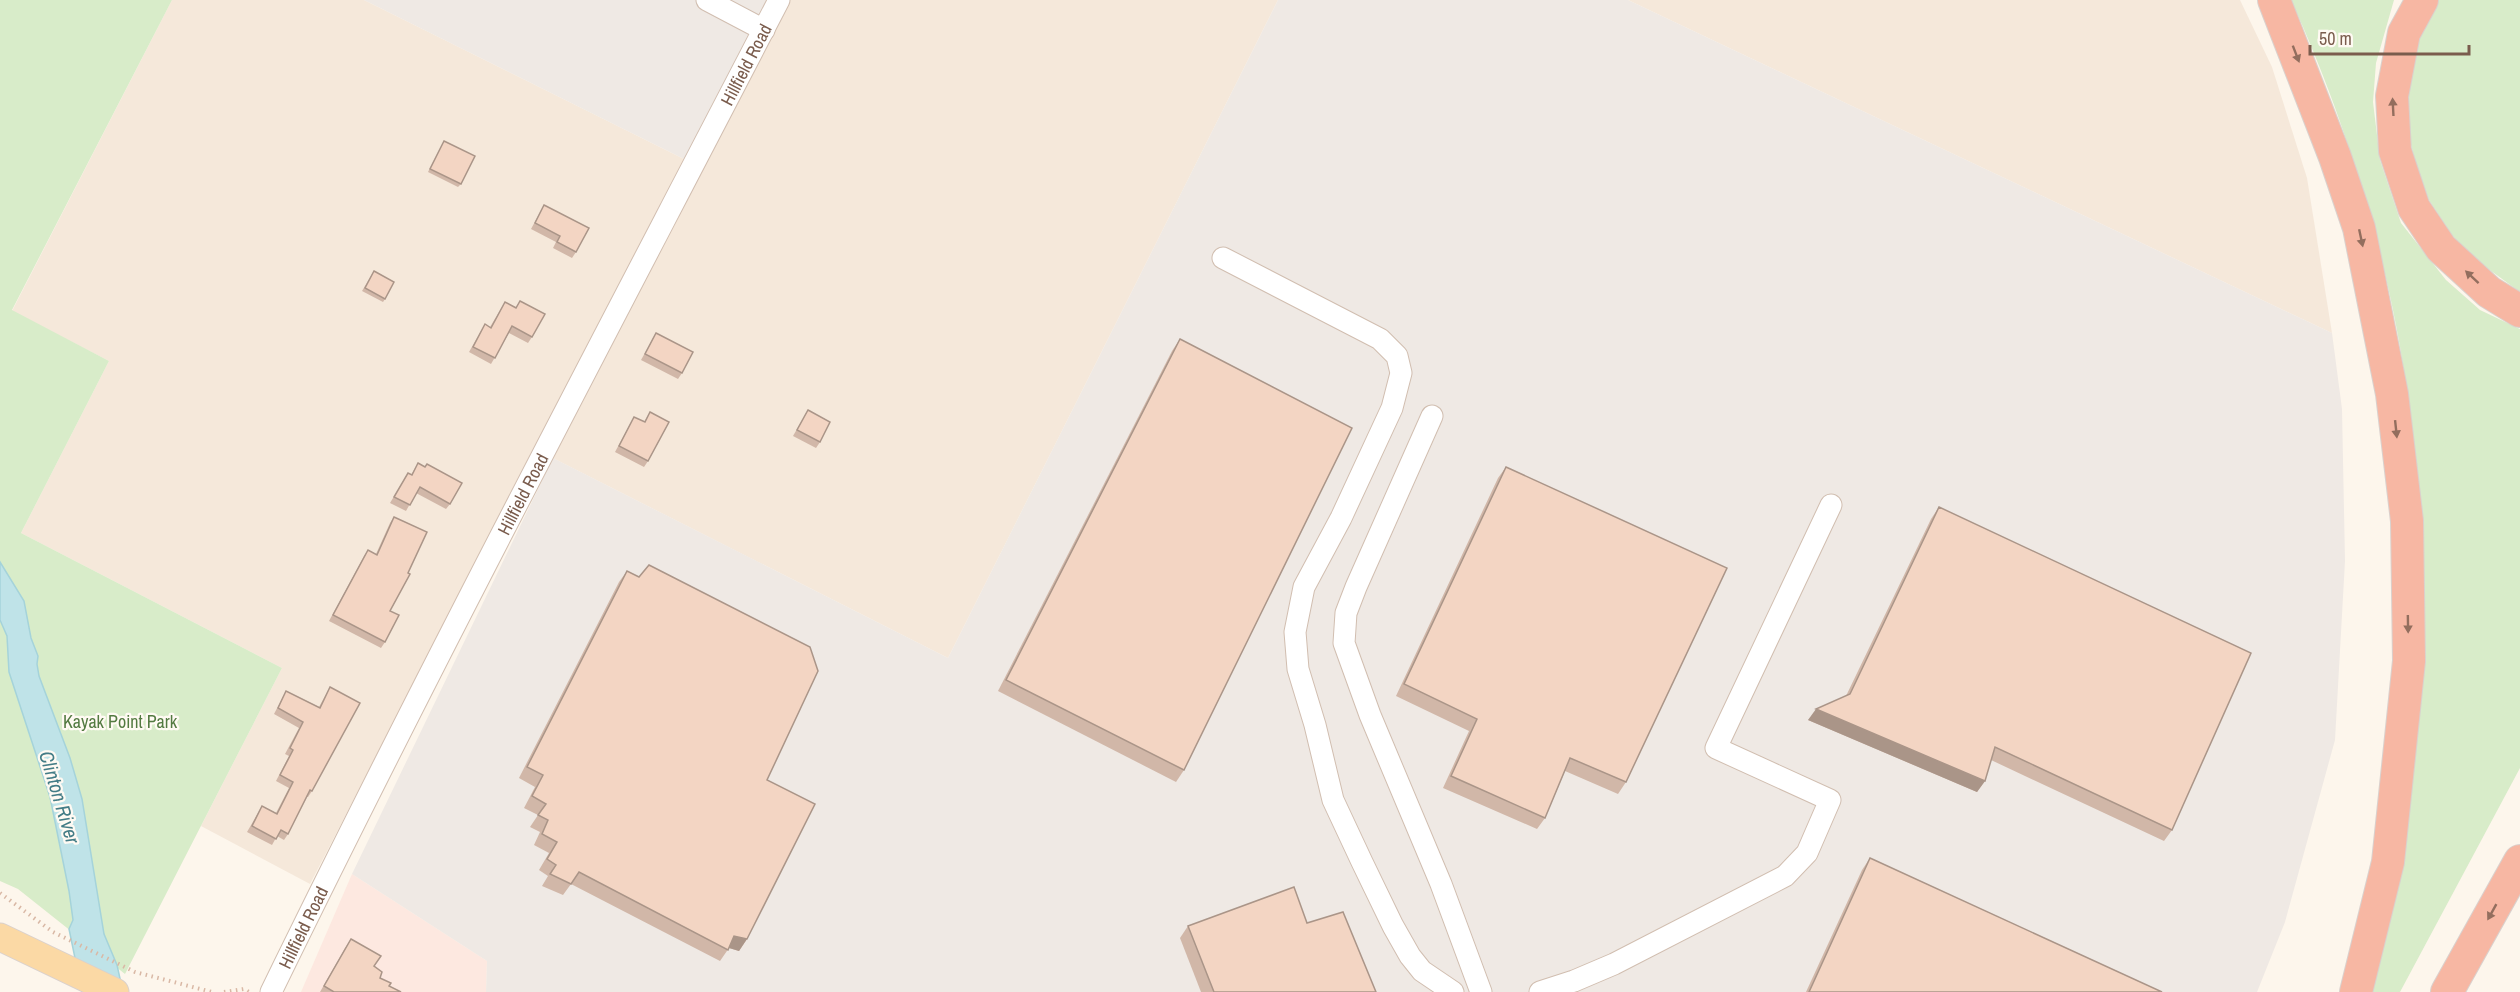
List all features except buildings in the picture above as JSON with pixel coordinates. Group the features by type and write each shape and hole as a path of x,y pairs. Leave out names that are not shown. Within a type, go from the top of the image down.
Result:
{"highway":[{"path":"2274,0 2335,156 2359,228 2392,394 2406,521 2409,661 2388,862 2356,992"},
{"path":"2422,0 2404,33 2392,96 2395,151 2414,208 2440,248 2489,292 2520,311"},
{"path":"2447,992 2520,861"}],"main road":[{"path":"0,937 115,992"}],"street":[{"path":"707,0 764,30"},
{"name":"Hillfield Road","path":"271,992 361,807 483,568 779,0"},
{"path":"1223,258 1380,339 1397,356 1401,373 1392,408 1341,518 1304,587 1294,632 1298,669 1315,725 1333,800 1393,926 1410,956 1429,977 1453,992"},
{"path":"1432,416 1356,587 1346,613 1344,643 1370,715 1441,884 1480,992"},
{"path":"1540,992 1614,964 1785,876 1807,853 1830,800 1716,748 1831,506"}],"path":[{"path":"0,893 53,932 135,972 212,992"},
{"path":"224,992 244,989 249,992"}],"shaded area":[{"path":"172,0 364,0 686,160 788,0 1278,0 948,658 535,449 310,884 201,826 282,668 21,533 109,361 12,311"},
{"path":"364,0 769,0 686,160"},
{"path":"1278,0 1628,0 2332,333 2342,409 2345,561 2335,740 2285,922 2257,992 486,992 487,961 352,874 553,458 948,658"},
{"path":"1628,0 2240,0 2272,67 2307,178 2332,333"},
{"path":"352,874 487,961 486,992 301,992"}],"green space":[{"name":"Kayak Point Park","path":"0,0 172,0 12,310 109,361 21,533 282,668 125,974 18,889 0,881"},
{"path":"2291,0 2394,0 2376,63 2373,102 2380,160 2401,223 2446,280 2480,310 2520,329 2520,768 2400,992 2371,992 2412,786 2419,716 2421,616 2410,415 2391,299 2364,196 2330,95"},
{"path":"2433,0 2520,0 2520,292 2472,257 2452,235 2429,200 2416,163 2408,134 2408,70 2413,46"}],"water":[{"name":"Clinton River","path":"0,562 24,601 31,638 38,656 39,676 70,758 82,799 104,934 117,965 123,992 82,992 69,929 73,920 69,891 50,797 9,672 7,636 0,620"}]}
